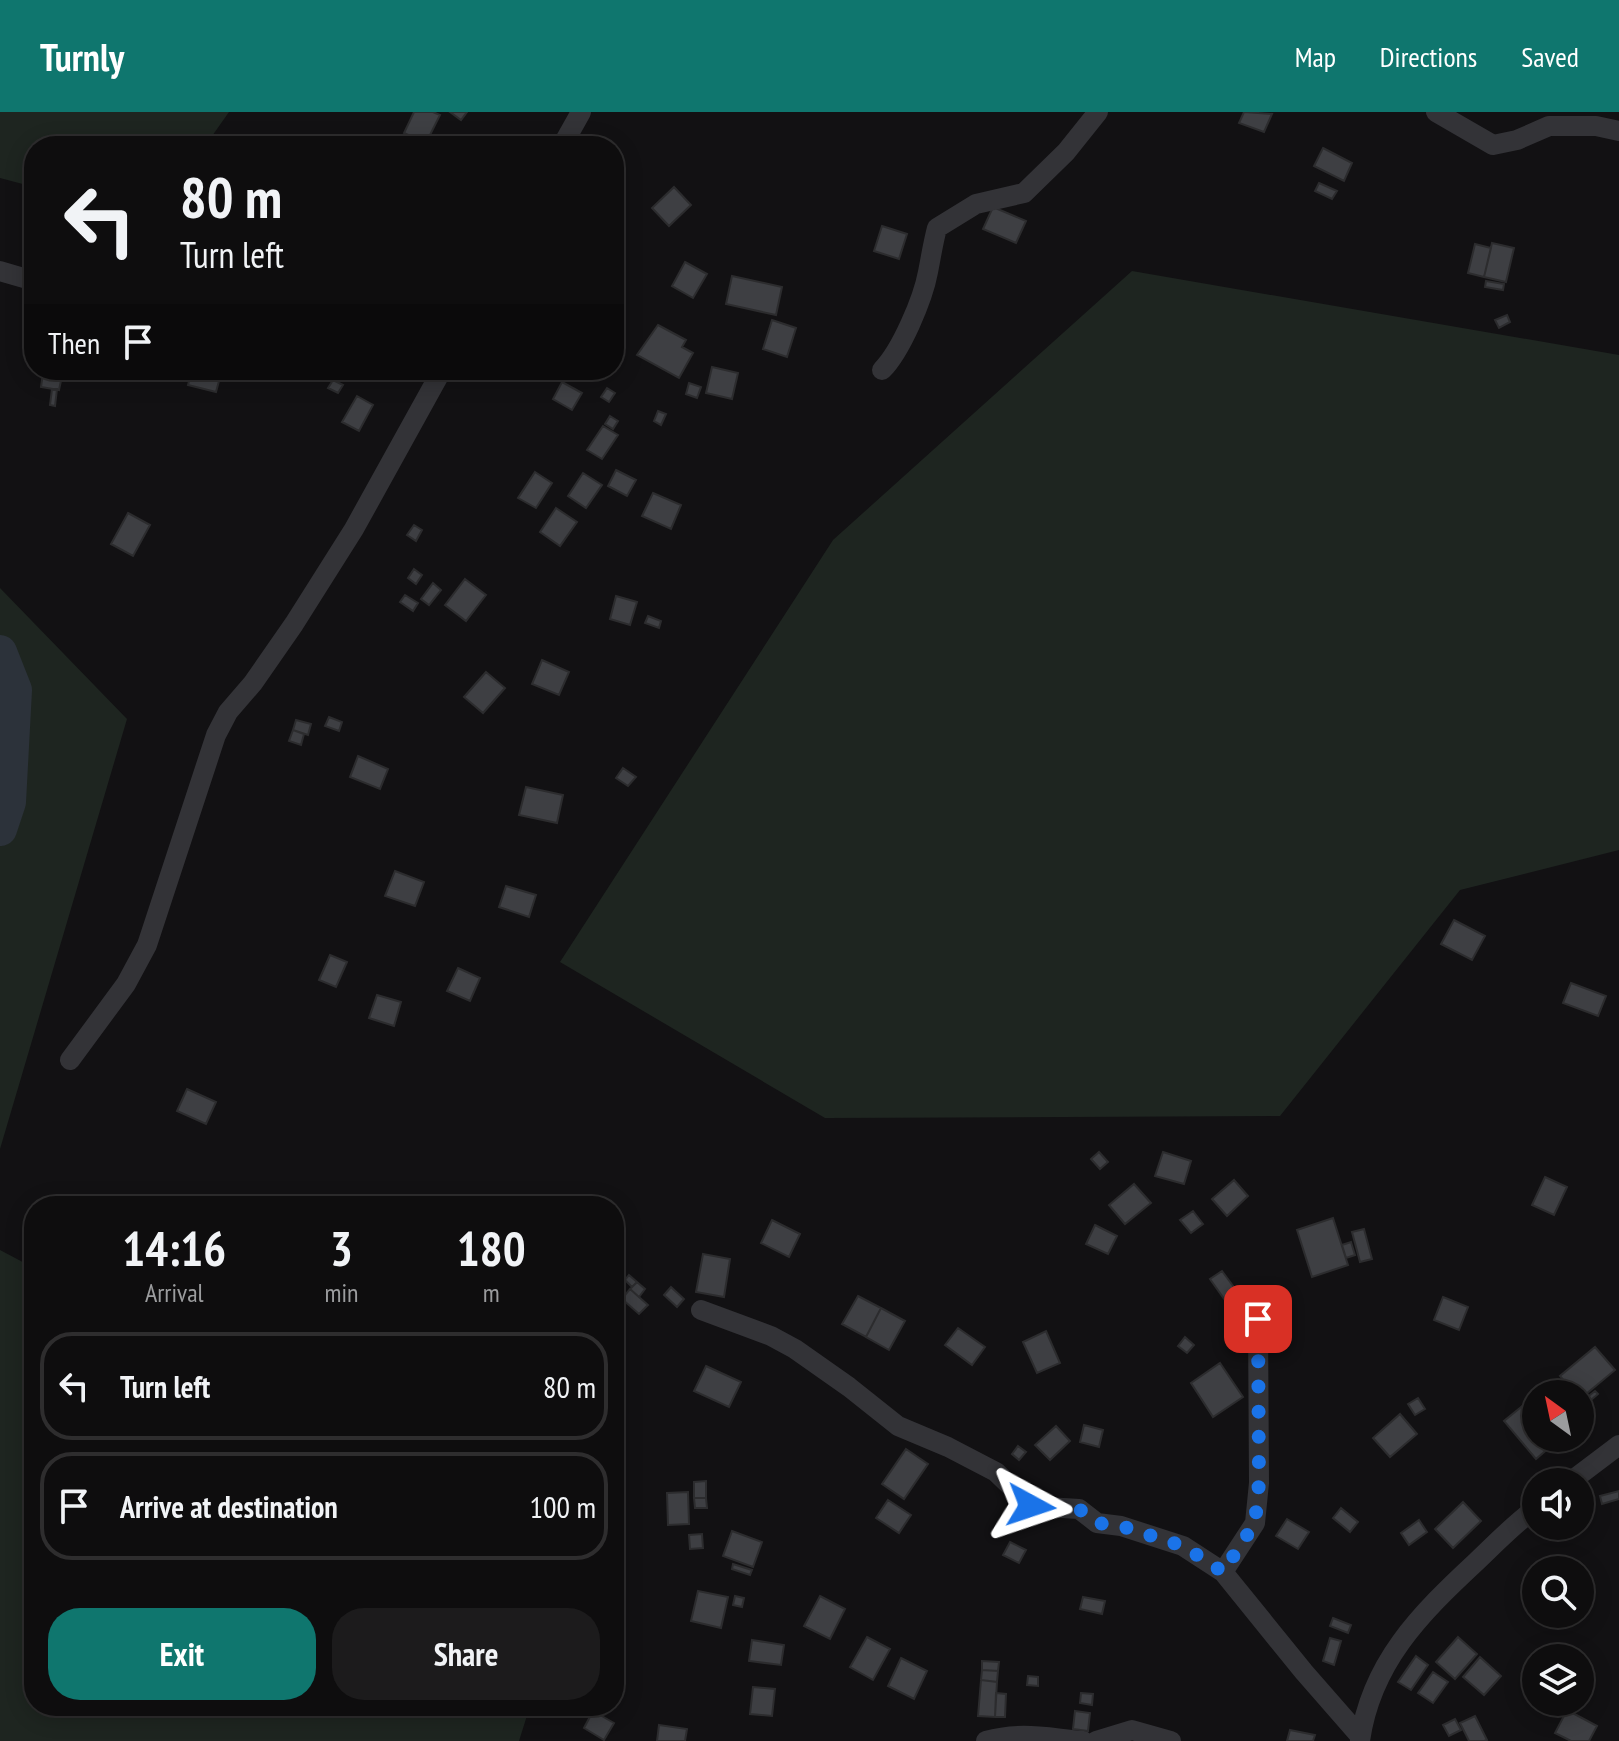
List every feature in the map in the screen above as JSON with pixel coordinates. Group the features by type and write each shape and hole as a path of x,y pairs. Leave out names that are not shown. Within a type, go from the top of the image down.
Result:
{"street":[{"path":"568,136 581,112"},
{"path":"882,370 894,358 928,274 937,228 976,204 1024,193 1066,152 1098,112"},
{"path":"1436,112 1493,145 1517,140 1549,126 1596,126 1619,131"},
{"path":"0,271 24,278"},
{"path":"70,1060 126,984 147,945 216,735 228,712 278,648 354,529 436,380"},
{"path":"701,1310 771,1336 795,1349 898,1426 996,1472 1031,1506 1079,1509 1097,1523 1121,1526 1183,1546 1223,1572 1360,1739"},
{"path":"1223,1572 1255,1523 1259,1483 1258,1319"},
{"path":"1589,1468 1619,1445"},
{"path":"1360,1739 1372,1690 1414,1623 1522,1521"},
{"path":"1096,1741 1132,1730 1171,1741"},
{"path":"986,1741 1007,1735 1031,1734 1083,1741"}],"shaded area":[{"path":"0,112 229,112 212,136 24,136 24,184 0,178"},
{"path":"1132,271 1619,355 1619,850 1460,890 1280,1116 825,1118 560,962 833,540"},
{"path":"0,588 127,719 0,1149"},
{"path":"0,1250 24,1263 24,1716 527,1716 519,1741 0,1741"}],"building":[{"path":"414,112 440,115 430,136 404,133"},
{"path":"450,112 467,112 461,120"},
{"path":"1244,112 1272,114 1264,132 1239,123"},
{"path":"1323,148 1352,163 1344,181 1314,166"},
{"path":"1319,183 1337,191 1332,199 1315,191"},
{"path":"674,187 691,205 669,226 652,208"},
{"path":"993,207 1026,221 1016,243 983,229"},
{"path":"882,226 907,234 899,259 874,251"},
{"path":"1492,243 1514,248 1506,282 1484,277"},
{"path":"1475,244 1491,248 1484,277 1468,273"},
{"path":"685,262 707,274 693,298 672,286"},
{"path":"732,276 782,287 776,315 726,304"},
{"path":"1486,281 1504,284 1503,290 1485,287"},
{"path":"1507,315 1510,322 1499,328 1495,320"},
{"path":"772,320 796,328 787,357 763,349"},
{"path":"658,325 686,340 682,347 693,353 679,378 637,355"},
{"path":"712,367 738,373 732,399 706,393"},
{"path":"42,380 61,380 59,390 41,387"},
{"path":"189,380 219,380 216,392 188,385"},
{"path":"333,380 343,385 338,393 328,388"},
{"path":"562,382 582,393 572,410 553,399"},
{"path":"689,383 701,387 697,398 686,394"},
{"path":"607,388 615,393 609,402 601,397"},
{"path":"52,389 57,389 55,406 50,405"},
{"path":"357,396 373,405 359,431 342,422"},
{"path":"658,411 666,414 661,425 654,421"},
{"path":"610,416 618,421 613,429 605,424"},
{"path":"603,426 618,435 602,459 587,450"},
{"path":"616,470 636,480 627,496 608,486"},
{"path":"535,472 552,483 536,508 518,498"},
{"path":"583,473 602,485 586,508 568,496"},
{"path":"653,493 681,505 671,529 642,516"},
{"path":"556,508 577,522 560,546 540,532"},
{"path":"128,513 150,525 133,556 111,544"},
{"path":"414,525 422,530 416,541 407,535"},
{"path":"414,569 422,575 416,584 408,578"},
{"path":"465,579 486,595 466,621 445,605"},
{"path":"433,583 441,590 429,605 421,599"},
{"path":"405,595 418,603 413,611 400,602"},
{"path":"616,596 637,602 630,625 610,619"},
{"path":"648,616 661,621 659,628 645,623"},
{"path":"542,660 569,672 559,695 532,684"},
{"path":"486,672 505,688 483,713 464,697"},
{"path":"329,717 342,722 339,731 325,726"},
{"path":"296,720 311,724 308,735 293,730"},
{"path":"293,730 304,734 301,745 289,741"},
{"path":"358,756 388,769 380,789 350,777"},
{"path":"623,768 636,777 628,786 616,778"},
{"path":"526,787 563,795 557,823 519,815"},
{"path":"395,871 424,882 415,906 385,896"},
{"path":"506,886 536,895 529,917 499,907"},
{"path":"1454,920 1485,936 1472,960 1441,944"},
{"path":"330,955 347,962 336,987 319,980"},
{"path":"458,968 480,978 470,1001 447,991"},
{"path":"1571,983 1606,996 1598,1016 1563,1003"},
{"path":"377,995 401,1002 394,1026 369,1018"},
{"path":"187,1089 216,1102 206,1124 177,1111"},
{"path":"1099,1152 1108,1162 1100,1169 1091,1159"},
{"path":"1163,1152 1191,1161 1184,1184 1155,1176"},
{"path":"1545,1177 1567,1187 1554,1215 1532,1205"},
{"path":"1234,1180 1248,1196 1227,1216 1212,1199"},
{"path":"1134,1184 1151,1203 1125,1224 1109,1205"},
{"path":"1193,1211 1203,1224 1191,1233 1180,1220"},
{"path":"1333,1218 1348,1265 1312,1277 1297,1230"},
{"path":"772,1220 800,1234 789,1257 761,1243"},
{"path":"1095,1225 1117,1236 1108,1254 1086,1244"},
{"path":"1364,1229 1372,1259 1360,1262 1352,1232"},
{"path":"1351,1242 1355,1255 1346,1258 1342,1245"},
{"path":"703,1254 730,1259 724,1297 696,1292"},
{"path":"1222,1271 1239,1294 1227,1303 1210,1279"},
{"path":"629,1275 637,1282 632,1287 625,1280"},
{"path":"637,1282 645,1289 639,1297 630,1289"},
{"path":"671,1287 684,1299 677,1307 664,1295"},
{"path":"630,1289 648,1305 639,1314 624,1301"},
{"path":"858,1296 881,1308 866,1337 842,1324"},
{"path":"1443,1297 1468,1307 1459,1330 1434,1320"},
{"path":"881,1308 905,1321 889,1350 866,1337"},
{"path":"958,1328 985,1347 972,1365 945,1345"},
{"path":"1046,1331 1060,1363 1037,1373 1023,1342"},
{"path":"1185,1337 1194,1345 1187,1353 1178,1346"},
{"path":"1595,1347 1615,1370 1594,1387 1594,1380 1563,1380 1560,1376"},
{"path":"1220,1363 1243,1397 1213,1417 1191,1383"},
{"path":"706,1366 741,1382 729,1407 694,1391"},
{"path":"1418,1398 1425,1409 1415,1415 1408,1404"},
{"path":"1522,1406 1522,1442 1504,1421"},
{"path":"1400,1414 1417,1434 1390,1457 1373,1438"},
{"path":"1084,1425 1103,1430 1099,1447 1080,1442"},
{"path":"1056,1426 1070,1441 1050,1460 1035,1445"},
{"path":"1018,1446 1026,1452 1019,1460 1012,1454"},
{"path":"906,1449 928,1464 904,1499 882,1484"},
{"path":"1530,1452 1544,1452 1536,1459"},
{"path":"706,1481 706,1498 694,1498 694,1482"},
{"path":"1619,1491 1619,1499 1602,1504 1600,1496"},
{"path":"688,1492 689,1524 668,1525 667,1493"},
{"path":"694,1498 706,1498 707,1508 695,1508"},
{"path":"888,1500 911,1515 899,1533 876,1518"},
{"path":"1463,1502 1481,1521 1453,1548 1435,1529"},
{"path":"1341,1508 1358,1522 1350,1532 1333,1518"},
{"path":"1287,1519 1309,1532 1298,1549 1276,1536"},
{"path":"1419,1520 1427,1532 1409,1545 1401,1533"},
{"path":"732,1531 762,1542 753,1567 723,1556"},
{"path":"702,1534 703,1548 690,1549 689,1535"},
{"path":"1010,1542 1026,1550 1019,1563 1003,1555"},
{"path":"733,1564 752,1570 750,1575 732,1569"},
{"path":"698,1591 728,1597 721,1628 691,1621"},
{"path":"735,1596 744,1598 742,1607 733,1605"},
{"path":"820,1596 845,1609 830,1639 804,1626"},
{"path":"1083,1597 1105,1601 1102,1614 1080,1609"},
{"path":"1333,1618 1351,1625 1348,1633 1330,1626"},
{"path":"867,1637 890,1649 873,1680 850,1667"},
{"path":"1458,1637 1477,1654 1455,1679 1436,1662"},
{"path":"1330,1638 1341,1641 1334,1665 1323,1661"},
{"path":"752,1640 784,1645 781,1665 749,1661"},
{"path":"1416,1656 1428,1665 1411,1690 1398,1682"},
{"path":"1480,1657 1501,1676 1484,1695 1463,1677"},
{"path":"901,1658 927,1671 914,1699 888,1686"},
{"path":"982,1661 999,1662 998,1671 982,1670"},
{"path":"982,1670 998,1671 997,1682 981,1680"},
{"path":"1433,1672 1448,1682 1433,1703 1418,1693"},
{"path":"1028,1676 1038,1677 1038,1686 1027,1685"},
{"path":"981,1680 997,1682 995,1717 978,1716"},
{"path":"753,1687 775,1689 772,1716 750,1714"},
{"path":"996,1693 1006,1694 1005,1717 995,1717"},
{"path":"1081,1693 1093,1694 1092,1705 1080,1703"},
{"path":"1075,1711 1090,1713 1088,1731 1073,1729"},
{"path":"590,1716 602,1716 614,1723 604,1740 584,1728"},
{"path":"1475,1716 1487,1740 1469,1741 1460,1723"},
{"path":"1564,1716 1578,1716 1597,1726 1589,1741 1571,1741 1555,1733"},
{"path":"1455,1719 1461,1730 1449,1736 1443,1725"},
{"path":"659,1725 687,1729 685,1741 657,1741"},
{"path":"1290,1730 1315,1735 1313,1741 1287,1741"}],"waterway":[{"path":"0,652 15,690 9,802 0,829"}],"route":[{"path":"1031,1506 1079,1509 1097,1523 1121,1526 1183,1546 1223,1572 1255,1523 1259,1483 1258,1319"}]}
